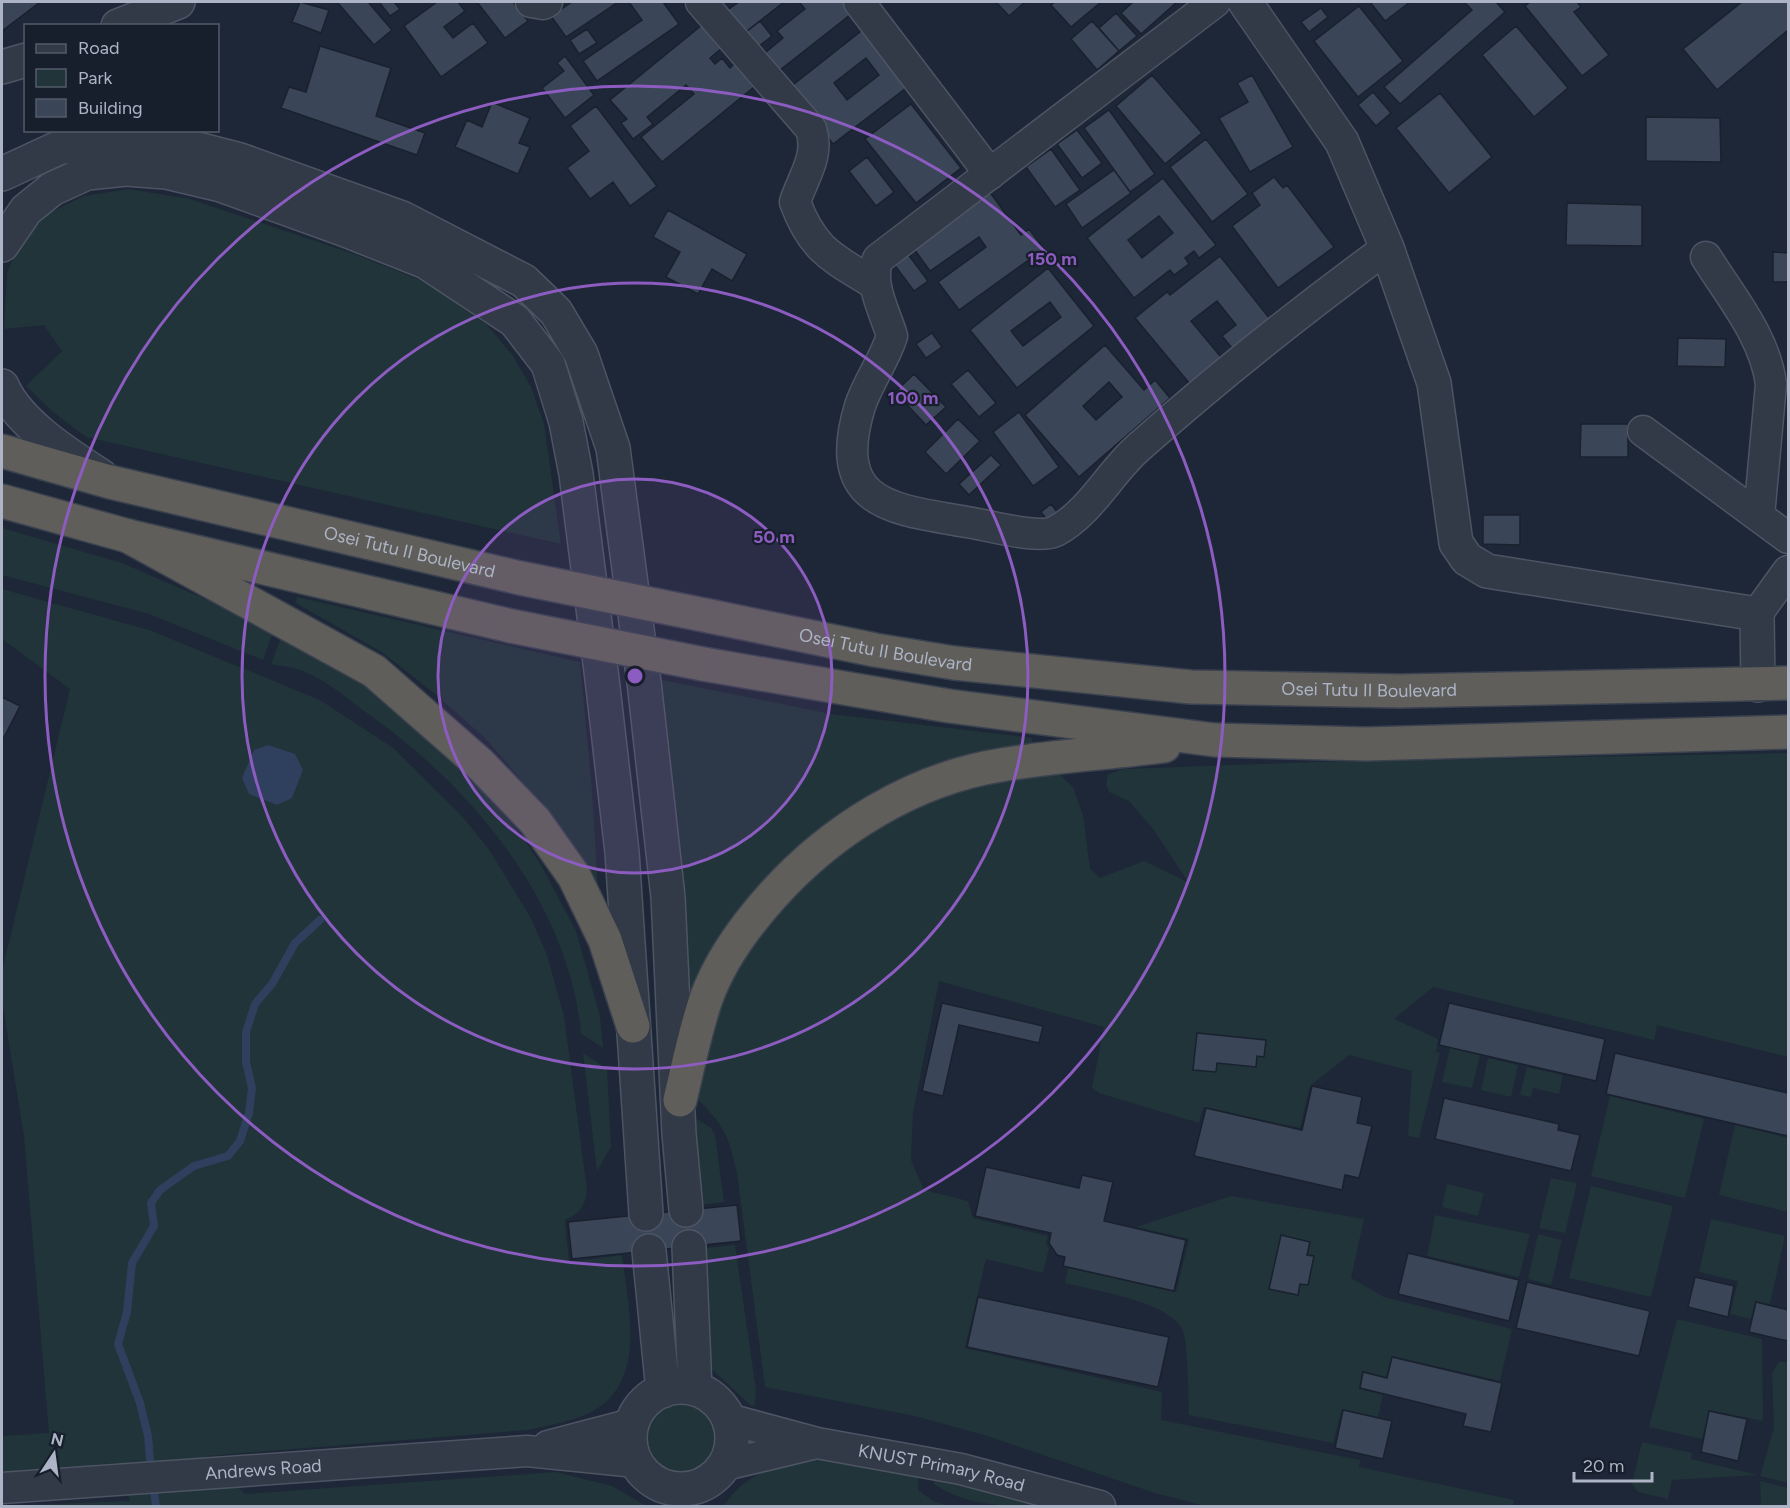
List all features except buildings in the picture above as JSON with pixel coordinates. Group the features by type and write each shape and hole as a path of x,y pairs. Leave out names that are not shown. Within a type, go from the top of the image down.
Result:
{"highway":[{"name":"Osei Tutu II Boulevard","path":"2,451 110,482 520,578 875,650 954,663 1191,687 1400,691 1773,684"},
{"path":"2,501 128,536 510,626 703,664 949,706 1215,740 1366,744 1788,732"},
{"path":"128,536 374,671 480,764 535,821 574,876 605,940 633,1026"},
{"path":"680,1100 706,998 728,953 757,913 792,873 836,836 895,801 934,782 1000,765 1215,740"}],"street":[{"path":"123,24 178,2"},
{"path":"531,2 543,4 547,2"},
{"path":"701,2 811,129 816,142 815,155 795,202 810,236 826,254 875,284"},
{"path":"859,2 990,174"},
{"path":"1215,2 878,259 874,270 875,284 892,336 860,406 853,460 858,478 874,498 905,511 1032,533 1055,532 1078,514 1134,451 1209,385 1311,303 1387,248"},
{"path":"1245,2 1342,142 1387,248 1434,383 1456,543 1467,560 1487,571 1757,614"},
{"path":"2,67 24,61"},
{"path":"2,174 58,148 109,140 182,145 240,160 402,218 524,281 556,312 581,354 613,448 644,682 668,897 680,1100 679,1134 686,1210"},
{"path":"2,245 26,210 52,189 87,173 126,169 166,172 221,186 343,229 426,262 515,321 548,364 566,422 576,474 622,852 646,1214"},
{"path":"1706,257 1760,343 1768,363 1771,384 1759,516"},
{"path":"2,386 10,404 66,453 110,482"},
{"path":"1643,431 1788,538"},
{"path":"1757,614 1786,577"},
{"path":"1757,614 1773,684"},
{"path":"679,1390 689,1246"},
{"path":"649,1251 679,1390"},
{"path":"716,1483 731,1450 732,1434 728,1419 720,1406 709,1396 679,1390 644,1404 632,1424 630,1444 636,1462 649,1478 670,1497 686,1489 716,1483 818,1443"},
{"name":"KNUST Primary Road","path":"728,1419 818,1443 961,1469 1100,1506"},
{"name":"Andrews Road","path":"527,1451 632,1424"},
{"name":"Andrews Road","path":"2,1488 527,1451 636,1462"}],"green space":[{"path":"129,189 190,199 354,254 425,282 487,325 513,356 531,387 544,424 561,544 86,437 53,412 26,386 62,351 44,325 4,329 7,273 19,244 48,214 84,196"},
{"path":"2,528 122,563 274,629 263,660 149,614 2,575"},
{"path":"2,589 149,630 320,700 393,748 461,815 488,848 531,918 547,955 564,1016 587,1190 581,1209 565,1220 569,1262 622,1255 630,1319 627,1363 621,1382 609,1399 591,1412 568,1421 528,1430 207,1456 245,1494 556,1472 612,1486 646,1506 2,1506 130,1501 117,1463 2,1472 2,1436 49,1433 24,1136 2,1000 2,971 70,689 2,639"},
{"path":"297,597 580,662 592,790 598,889 540,802 485,738 383,653 296,603"},
{"path":"281,637 367,686 465,769 522,836 541,865 576,931 600,1016 603,1048 581,1034 573,987 558,940 537,896 510,854 445,778 409,745 321,680 303,671 271,664"},
{"path":"652,678 831,714 1032,738 1032,749 934,766 877,791 839,814 795,848 744,908 680,1036"},
{"path":"1788,753 1788,1057 1657,1025 1654,1040 1433,987 1394,1019 1438,1039 1436,1052 1440,1053 1419,1138 1408,1136 1412,1071 1349,1055 1310,1086 1300,1128 1203,1107 1199,1123 1099,1093 1092,1088 1104,1027 939,981 913,1113 911,1160 924,1190 968,1201 973,1218 1048,1236 1046,1243 1049,1248 1043,1273 986,1259 965,1348 1162,1392 1161,1420 1360,1460 1359,1467 1514,1500 1513,1506 1205,1506 1155,1493 984,1435 915,1416 765,1387 737,1173 727,1137 711,1113 692,1093 731,965 826,857 913,800 1035,768 1059,774 1073,787 1083,815 1090,869 1100,878 1144,861 1188,882 1154,830 1129,801 1109,792 1106,785 1108,774 1124,769 1315,762"},
{"path":"1450,1048 1480,1055 1472,1088 1442,1082"},
{"path":"583,1053 607,1069 611,1147 597,1171"},
{"path":"1488,1058 1518,1065 1511,1097 1481,1090"},
{"path":"1527,1067 1563,1075 1559,1094 1533,1088 1531,1097 1520,1095"},
{"path":"1610,1096 1704,1119 1685,1198 1591,1176"},
{"path":"689,1114 711,1128 715,1135 724,1202 692,1206"},
{"path":"1735,1125 1788,1138 1788,1212 1719,1195"},
{"path":"1551,1178 1577,1183 1565,1233 1539,1228"},
{"path":"1447,1184 1484,1193 1478,1216 1442,1207"},
{"path":"1591,1186 1673,1206 1651,1297 1569,1278"},
{"path":"1231,1196 1364,1219 1351,1278 1384,1297 1512,1329 1500,1381 1392,1356 1386,1377 1363,1371 1359,1389 1383,1395 1378,1417 1342,1409 1333,1443 1189,1415 1187,1355 1181,1327 1172,1318 1144,1303 1065,1283 1068,1268 1176,1292 1189,1239 1136,1227"},
{"path":"1435,1215 1530,1234 1519,1277 1427,1256"},
{"path":"1711,1219 1785,1236 1770,1304 1755,1301 1751,1319 1730,1314 1738,1281 1699,1272"},
{"path":"1538,1234 1562,1240 1551,1285 1528,1279"},
{"path":"735,1245 756,1390 755,1405 751,1406 713,1370 703,1350 696,1249"},
{"path":"1677,1319 1762,1339 1763,1421 1709,1410 1702,1439 1649,1427"},
{"path":"1779,1362 1788,1362 1788,1483 1760,1476 1774,1428 1772,1373"},
{"path":"682,1400 696,1403 709,1411 717,1424 720,1438 717,1452 709,1465 696,1473 682,1476 668,1473 655,1465 647,1452 644,1438 647,1424 655,1411 668,1403"},
{"path":"1642,1442 1692,1453 1691,1459 1758,1475 1672,1480 1668,1499 1638,1492 1632,1484"},
{"path":"813,1455 919,1471 918,1490 933,1501 948,1506 724,1506 732,1495 752,1478 775,1467"},
{"path":"934,1474 1051,1506 975,1502 947,1492 934,1484"},
{"path":"1760,1481 1788,1488 1788,1506 1761,1506"}],"water":[{"path":"268,745 295,754 303,770 292,798 277,805 249,794 242,778 254,750"}],"waterway":[{"path":"151,1472 148,1436 140,1403 118,1344 127,1312 132,1263 154,1226 151,1203 160,1190 194,1166 228,1156 240,1141 249,1113 252,1088 246,1062 246,1032 255,1004 272,984 295,943 320,920"},
{"path":"153,1484 156,1506"}]}
